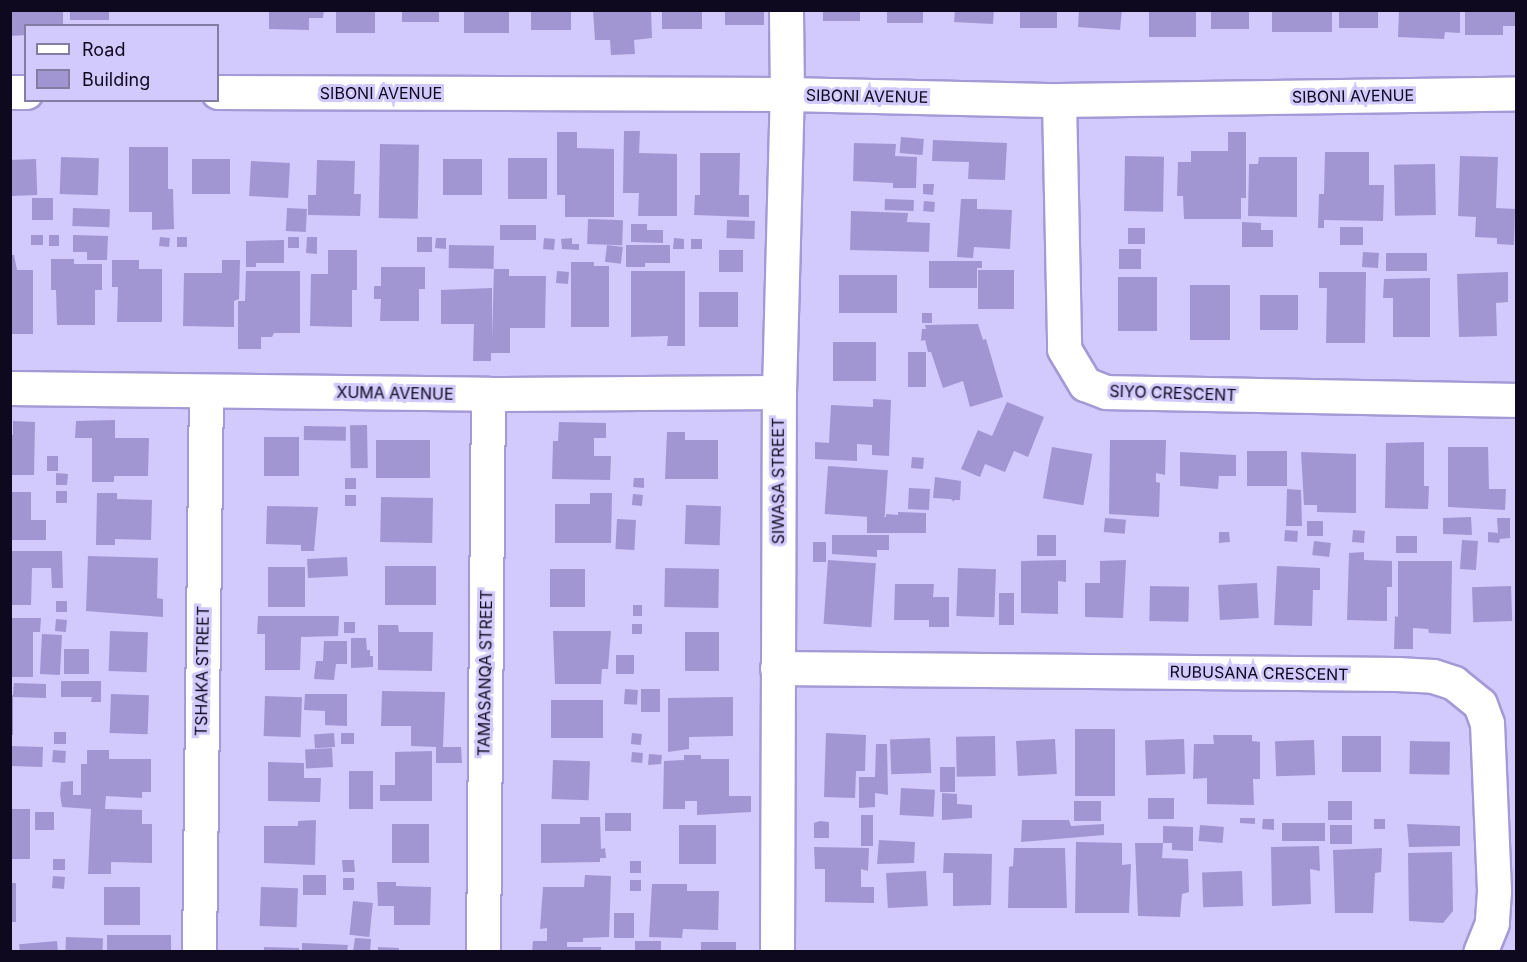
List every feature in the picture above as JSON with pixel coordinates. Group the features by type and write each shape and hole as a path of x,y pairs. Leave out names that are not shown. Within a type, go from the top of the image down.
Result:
{"street":[{"name":"SIWASA STREET","path":"777,951 779,392 788,94 786,10"},
{"name":"SIBONI AVENUE","path":"219,92 788,94 1059,100 1516,94"},
{"name":"SIYO CRESCENT","path":"1059,100 1064,349 1085,384 1106,392 1516,400"},
{"name":"XUMA AVENUE","path":"10,388 488,394 779,392"},
{"name":"TSHAKA STREET","path":"199,951 206,391"},
{"name":"TAMASANQA STREET","path":"483,951 488,394"},
{"name":"RUBUSANA CRESCENT","path":"777,668 1397,674 1433,676 1454,683 1480,704 1487,723 1494,891 1492,923 1480,951"}],"building":[{"path":"10,10 63,10 63,24 24,24 24,35 10,36"},
{"path":"70,10 109,10 109,20 70,20"},
{"path":"269,10 324,10 323,18 309,18 309,30 269,29"},
{"path":"336,10 375,10 375,33 336,33"},
{"path":"402,10 439,10 439,22 402,22"},
{"path":"464,10 509,10 509,33 464,33"},
{"path":"531,10 571,10 571,30 531,30"},
{"path":"593,10 651,10 652,38 634,40 635,54 611,55 610,40 595,40"},
{"path":"662,10 702,10 702,29 662,29"},
{"path":"725,10 764,10 764,25 725,25"},
{"path":"823,10 860,10 860,21 823,21"},
{"path":"887,10 923,10 923,23 887,23"},
{"path":"955,10 994,10 993,24 954,22"},
{"path":"1020,10 1057,10 1057,28 1020,28"},
{"path":"1079,10 1122,10 1120,30 1078,27"},
{"path":"1149,10 1196,10 1196,37 1149,37"},
{"path":"1211,10 1249,10 1249,29 1211,29"},
{"path":"1272,10 1332,10 1332,32 1272,32"},
{"path":"1339,10 1378,10 1378,28 1339,28"},
{"path":"1399,10 1460,10 1460,33 1445,32 1444,39 1398,37"},
{"path":"1465,10 1516,10 1516,26 1503,26 1503,35 1465,35"},
{"path":"624,131 640,131 639,153 677,154 677,216 638,216 639,193 623,193"},
{"path":"557,132 577,132 577,148 614,149 614,217 565,217 565,195 557,195"},
{"path":"1228,132 1246,132 1246,198 1241,198 1241,219 1184,219 1183,196 1177,196 1178,162 1191,162 1191,151 1228,151"},
{"path":"901,137 924,139 923,155 900,153"},
{"path":"933,140 1007,143 1005,180 968,179 969,162 932,161"},
{"path":"854,143 896,144 895,156 917,157 916,188 893,188 893,183 853,181"},
{"path":"380,144 419,145 418,219 379,218"},
{"path":"129,147 168,147 168,189 173,189 174,229 152,230 152,212 129,212"},
{"path":"1325,152 1369,152 1369,185 1384,185 1383,221 1324,220 1324,228 1318,228 1319,194 1324,194"},
{"path":"700,153 740,153 739,195 749,195 749,217 694,215 695,195 700,195"},
{"path":"1125,156 1164,157 1163,212 1124,211"},
{"path":"1460,156 1498,157 1496,208 1515,209 1514,245 1497,244 1497,238 1475,237 1476,217 1458,216"},
{"path":"61,157 99,158 98,195 60,194"},
{"path":"1259,157 1297,157 1297,217 1248,216 1249,164 1258,164"},
{"path":"508,158 547,158 547,199 508,199"},
{"path":"36,159 37,195 11,196 10,160"},
{"path":"192,159 230,159 230,194 192,194"},
{"path":"443,159 482,159 482,195 443,195"},
{"path":"317,160 355,161 354,194 361,194 360,216 308,215 308,195 316,195"},
{"path":"251,161 290,163 288,198 249,196"},
{"path":"1435,164 1436,215 1395,216 1394,165"},
{"path":"923,184 934,184 933,195 923,194"},
{"path":"32,198 53,198 53,220 32,220"},
{"path":"885,199 914,200 914,211 885,210"},
{"path":"961,199 977,199 977,209 1012,210 1010,249 974,247 973,258 957,257"},
{"path":"924,201 935,202 934,212 923,211"},
{"path":"73,208 110,209 109,227 72,226"},
{"path":"287,208 307,209 306,232 286,231"},
{"path":"851,211 908,213 907,222 930,223 929,252 850,250"},
{"path":"588,219 623,220 622,245 587,244"},
{"path":"727,220 755,221 754,239 726,238"},
{"path":"1242,222 1261,223 1261,230 1273,230 1273,247 1242,247"},
{"path":"631,224 647,224 647,230 663,230 663,243 631,242"},
{"path":"500,225 536,225 536,240 500,240"},
{"path":"1340,227 1363,227 1363,245 1340,245"},
{"path":"1128,228 1145,228 1145,244 1128,244"},
{"path":"31,235 43,235 43,245 31,245"},
{"path":"49,235 59,235 59,246 49,246"},
{"path":"73,235 108,236 107,260 87,260 87,252 73,252"},
{"path":"160,237 170,238 169,247 159,246"},
{"path":"177,237 187,237 187,247 177,247"},
{"path":"288,237 299,237 299,248 288,248"},
{"path":"307,237 317,237 317,254 306,253"},
{"path":"417,237 432,237 432,252 417,252"},
{"path":"436,238 446,238 446,249 435,248"},
{"path":"544,238 555,239 554,250 543,249"},
{"path":"572,238 572,244 579,244 579,250 562,249 561,239"},
{"path":"674,238 684,239 684,249 673,249"},
{"path":"691,239 702,239 702,249 691,249"},
{"path":"284,240 284,263 256,263 256,267 246,267 246,241"},
{"path":"449,245 494,246 494,269 449,268"},
{"path":"607,245 623,247 621,264 605,262"},
{"path":"626,245 670,245 670,263 645,263 645,267 626,267"},
{"path":"1119,249 1141,249 1141,269 1119,269"},
{"path":"328,250 357,250 357,290 352,290 352,327 310,326 311,274 328,274"},
{"path":"719,250 743,250 743,272 719,272"},
{"path":"1363,252 1379,253 1378,268 1362,267"},
{"path":"1386,253 1427,253 1427,271 1386,271"},
{"path":"10,255 14,255 17,270 33,270 33,334 10,334"},
{"path":"51,259 74,259 74,264 102,264 102,290 95,290 95,325 57,325 56,290 51,290"},
{"path":"112,260 139,260 139,269 162,269 162,322 117,322 118,287 112,287"},
{"path":"222,260 240,260 239,299 234,301 234,327 183,326 184,273 222,273"},
{"path":"929,261 982,261 982,268 977,268 977,288 929,288"},
{"path":"571,262 594,262 594,266 609,266 609,327 571,327"},
{"path":"381,267 425,267 425,289 419,289 419,321 380,321 381,299 374,299 374,286 381,286"},
{"path":"494,269 509,269 509,276 546,276 545,328 510,328 510,353 491,353 491,361 473,361 474,324 441,324 441,290 492,288 492,339"},
{"path":"978,270 1014,270 1014,309 978,309"},
{"path":"246,271 300,271 300,333 274,333 272,337 261,337 261,349 238,349 238,301 245,301"},
{"path":"557,271 569,272 568,284 556,283"},
{"path":"631,271 685,271 685,346 667,346 668,336 631,337"},
{"path":"1319,272 1366,272 1365,343 1326,343 1327,288 1319,288"},
{"path":"1508,272 1508,302 1496,303 1497,336 1459,337 1457,274"},
{"path":"839,275 897,275 897,313 839,313"},
{"path":"1118,277 1157,277 1157,331 1118,331"},
{"path":"1430,278 1430,337 1393,337 1393,298 1383,298 1384,279"},
{"path":"1190,285 1230,285 1230,340 1190,340"},
{"path":"699,292 738,292 738,327 699,327"},
{"path":"1260,295 1298,295 1298,330 1260,330"},
{"path":"922,313 932,313 932,323 922,323"},
{"path":"978,324 983,340 986,339 1003,397 970,407 963,381 943,388 931,352 928,352 925,340 921,341 922,329 926,329 925,325"},
{"path":"833,342 876,342 876,381 833,381"},
{"path":"908,352 926,352 926,387 908,387"},
{"path":"873,399 891,400 889,456 872,455 872,445 857,444 857,461 815,459 815,442 829,443 831,405 873,407"},
{"path":"1007,402 1044,417 1028,457 1014,451 1005,472 985,464 980,477 961,469 978,430 992,436"},
{"path":"115,420 115,438 149,438 148,476 114,476 114,482 92,482 92,438 75,438 76,421"},
{"path":"13,421 35,422 34,475 10,475 10,434 13,435"},
{"path":"559,422 606,423 606,438 594,438 594,456 611,456 610,480 552,479 553,441 558,441"},
{"path":"350,425 367,425 368,468 351,468"},
{"path":"304,426 346,427 346,441 304,440"},
{"path":"667,432 685,432 685,440 718,440 718,479 665,479"},
{"path":"264,437 299,437 299,476 264,476"},
{"path":"376,440 430,440 430,478 376,478"},
{"path":"1110,440 1166,440 1165,475 1156,473 1156,482 1160,483 1159,517 1109,514"},
{"path":"1424,442 1424,486 1429,486 1428,509 1385,508 1386,443"},
{"path":"1052,447 1092,454 1083,505 1043,498"},
{"path":"1448,447 1488,447 1489,489 1506,489 1505,510 1448,507"},
{"path":"1247,451 1287,451 1287,486 1247,486"},
{"path":"1180,452 1236,455 1236,476 1219,476 1218,489 1180,486"},
{"path":"1301,452 1356,454 1356,513 1317,512 1317,505 1304,505"},
{"path":"47,456 58,456 58,471 47,471"},
{"path":"912,457 924,458 923,469 911,468"},
{"path":"828,466 888,470 885,518 825,514"},
{"path":"56,473 68,474 67,485 56,485"},
{"path":"935,477 961,481 960,500 954,500 954,502 951,499 933,498"},
{"path":"345,478 356,478 356,489 345,489"},
{"path":"634,478 644,478 644,488 633,487"},
{"path":"909,488 930,489 929,510 908,509"},
{"path":"1287,489 1301,490 1302,526 1286,526"},
{"path":"56,491 67,491 67,503 56,503"},
{"path":"10,492 31,492 31,520 46,520 46,540 10,540"},
{"path":"97,493 117,493 117,499 152,500 151,540 115,539 115,545 96,545"},
{"path":"590,493 612,493 611,543 555,543 555,504 590,504"},
{"path":"633,494 643,495 642,506 632,505"},
{"path":"345,495 356,495 356,506 345,506"},
{"path":"381,497 433,498 432,543 380,542"},
{"path":"686,505 721,506 720,545 685,544"},
{"path":"267,506 318,507 314,551 301,551 301,545 266,544"},
{"path":"898,512 926,513 926,533 867,533 867,517 886,517 886,514 898,515"},
{"path":"1471,517 1472,535 1443,534 1443,518"},
{"path":"1105,518 1126,520 1125,534 1104,532"},
{"path":"1497,518 1510,518 1510,538 1500,539 1499,543 1488,542 1488,532 1498,533"},
{"path":"617,519 636,520 634,550 615,549"},
{"path":"1307,521 1323,521 1323,536 1307,536"},
{"path":"1285,530 1298,531 1297,542 1284,541"},
{"path":"1353,530 1365,531 1364,543 1352,542"},
{"path":"1219,532 1229,532 1230,542 1219,543"},
{"path":"832,535 889,535 889,550 877,550 877,557 832,554"},
{"path":"1037,535 1056,535 1056,556 1037,556"},
{"path":"1396,536 1417,536 1417,553 1396,553"},
{"path":"1462,540 1478,541 1476,570 1460,569"},
{"path":"1314,541 1331,543 1329,557 1312,555"},
{"path":"813,542 826,542 826,562 813,562"},
{"path":"10,551 62,551 63,588 52,588 51,568 32,568 31,605 10,605"},
{"path":"1364,552 1364,560 1392,561 1392,587 1387,587 1387,621 1347,620 1349,553"},
{"path":"88,556 158,558 157,598 163,599 163,617 86,611"},
{"path":"347,557 348,576 308,578 307,559"},
{"path":"828,560 876,563 871,627 824,624"},
{"path":"1066,560 1066,582 1058,581 1058,614 1021,613 1021,561"},
{"path":"1126,560 1123,618 1085,617 1085,583 1100,583 1100,561"},
{"path":"1398,561 1452,561 1451,634 1429,633 1428,629 1413,628 1413,649 1394,649 1395,616 1398,617"},
{"path":"385,566 436,566 436,605 385,605"},
{"path":"1277,566 1320,568 1320,590 1313,590 1312,626 1274,625"},
{"path":"268,567 305,567 305,607 268,607"},
{"path":"665,568 719,569 718,608 664,607"},
{"path":"958,568 996,569 994,617 956,616"},
{"path":"550,569 585,569 585,607 550,607"},
{"path":"1257,583 1259,618 1220,620 1218,585"},
{"path":"895,584 934,584 933,597 949,597 949,627 929,627 929,620 894,620"},
{"path":"1150,586 1189,587 1188,622 1149,621"},
{"path":"1511,586 1512,621 1473,622 1472,587"},
{"path":"999,593 1014,593 1014,625 999,625"},
{"path":"56,601 67,601 67,612 56,612"},
{"path":"633,605 642,605 642,616 633,616"},
{"path":"258,616 339,616 338,636 301,637 300,670 265,670 265,634 257,634"},
{"path":"10,618 41,618 40,632 33,632 33,677 11,677"},
{"path":"56,619 67,620 66,632 55,631"},
{"path":"344,622 355,622 355,633 344,633"},
{"path":"632,624 642,624 642,634 632,634"},
{"path":"378,625 398,625 399,632 433,632 432,671 378,670"},
{"path":"110,631 148,632 147,672 109,671"},
{"path":"553,631 611,631 608,669 602,669 601,684 555,684"},
{"path":"685,632 719,632 719,671 685,671"},
{"path":"42,634 62,635 60,675 40,674"},
{"path":"351,638 366,638 367,650 370,650 370,656 373,656 373,667 351,668"},
{"path":"324,641 347,641 347,664 336,664 334,680 314,679 316,661 323,661"},
{"path":"64,649 89,649 89,674 64,674"},
{"path":"616,655 634,655 634,674 616,674"},
{"path":"61,681 101,681 101,702 91,702 92,697 61,697"},
{"path":"14,683 46,684 46,698 13,697 13,735 10,735 10,695 13,695"},
{"path":"625,689 638,690 637,705 624,704"},
{"path":"641,689 660,689 660,712 641,712"},
{"path":"382,691 445,692 443,747 461,747 462,763 436,763 436,747 411,746 411,726 381,726"},
{"path":"111,694 149,695 148,734 110,733"},
{"path":"305,694 347,694 347,726 325,725 325,711 304,710"},
{"path":"265,696 302,697 301,737 264,736"},
{"path":"733,697 733,736 689,737 689,749 668,752 668,698"},
{"path":"551,700 603,700 603,738 551,738"},
{"path":"1075,729 1115,729 1115,796 1075,796"},
{"path":"54,732 66,732 66,744 54,744"},
{"path":"334,733 335,747 315,748 314,734"},
{"path":"341,733 354,733 354,744 341,744"},
{"path":"632,733 642,734 641,745 631,744"},
{"path":"826,733 866,735 865,771 856,771 855,798 824,797"},
{"path":"1213,735 1252,735 1252,741 1260,742 1260,779 1253,779 1254,805 1207,804 1207,778 1193,779 1194,744 1214,744"},
{"path":"995,736 996,776 957,777 956,737"},
{"path":"1342,736 1381,736 1381,772 1342,772"},
{"path":"930,738 931,773 891,774 890,739"},
{"path":"1055,739 1057,774 1018,776 1016,741"},
{"path":"1184,739 1185,774 1146,775 1145,740"},
{"path":"1314,740 1315,775 1276,776 1275,741"},
{"path":"1410,741 1450,742 1449,775 1409,774"},
{"path":"876,744 887,744 888,795 875,793 875,807 859,808 859,777 875,777"},
{"path":"11,746 43,747 42,767 10,766"},
{"path":"332,748 333,767 306,768 305,749"},
{"path":"53,750 66,751 65,763 52,762"},
{"path":"87,750 109,750 109,759 151,759 151,792 142,792 142,798 106,796 105,809 142,810 142,824 152,824 152,863 111,862 111,874 88,874 91,809 62,807 60,794 61,782 73,781 73,795 81,795 81,764 87,764"},
{"path":"432,751 432,801 380,801 380,785 395,785 395,752"},
{"path":"632,752 643,753 642,763 631,762"},
{"path":"649,754 662,755 661,764 648,765"},
{"path":"684,755 701,755 701,759 729,759 729,796 751,796 751,812 697,815 697,801 685,801 685,809 663,809 664,761 684,760"},
{"path":"553,760 590,761 589,800 552,799"},
{"path":"268,762 304,763 304,778 321,778 320,802 268,801"},
{"path":"940,767 955,767 955,792 940,792"},
{"path":"349,771 373,771 373,809 349,809"},
{"path":"901,788 935,790 934,817 900,815"},
{"path":"942,793 957,794 957,804 972,805 972,818 942,820"},
{"path":"1148,798 1174,798 1174,819 1148,819"},
{"path":"1074,801 1101,801 1101,821 1074,821"},
{"path":"1328,801 1352,801 1352,820 1328,820"},
{"path":"11,809 30,809 30,859 11,859"},
{"path":"35,812 54,812 54,830 35,830"},
{"path":"605,813 631,813 631,831 605,831"},
{"path":"861,815 873,815 873,846 861,846"},
{"path":"580,817 600,817 601,849 605,848 606,858 600,858 600,862 541,863 541,824 580,824"},
{"path":"1240,818 1255,818 1255,824 1240,823"},
{"path":"1263,819 1274,819 1274,830 1262,829"},
{"path":"1374,819 1385,819 1385,829 1374,829"},
{"path":"316,820 315,865 264,863 264,826 298,826 298,821"},
{"path":"1022,820 1069,820 1071,826 1104,824 1104,835 1021,842"},
{"path":"829,822 829,838 814,838 814,823"},
{"path":"1282,823 1325,823 1325,841 1282,841"},
{"path":"392,824 429,824 429,863 392,863"},
{"path":"1407,824 1460,826 1460,846 1409,847"},
{"path":"679,825 716,825 716,864 679,864"},
{"path":"1200,825 1224,827 1223,843 1199,841"},
{"path":"1330,825 1352,825 1352,844 1330,844"},
{"path":"1163,826 1193,827 1193,851 1172,850 1172,843 1163,843"},
{"path":"879,840 915,842 914,863 877,864"},
{"path":"1076,842 1122,843 1122,865 1131,864 1129,913 1075,913"},
{"path":"1135,843 1163,843 1162,858 1188,859 1189,892 1182,894 1180,917 1138,916"},
{"path":"1319,846 1320,871 1310,869 1311,904 1272,906 1271,847"},
{"path":"814,847 869,848 868,871 861,869 861,887 874,887 874,903 825,902 825,869 815,869"},
{"path":"1014,848 1065,848 1067,908 1008,908 1009,867 1013,866"},
{"path":"1382,848 1381,872 1375,873 1373,913 1335,913 1333,850"},
{"path":"1452,852 1453,911 1443,923 1409,921 1408,853"},
{"path":"944,853 992,854 991,905 953,906 953,873 943,873"},
{"path":"53,859 65,859 65,870 53,870"},
{"path":"342,860 354,860 355,872 343,872"},
{"path":"630,861 641,861 641,873 630,873"},
{"path":"926,871 928,906 888,908 886,873"},
{"path":"1242,871 1243,906 1203,907 1202,872"},
{"path":"303,875 326,875 326,895 303,895"},
{"path":"585,875 611,876 609,937 583,938 583,942 567,942 567,947 601,947 601,952 532,952 533,941 547,941 547,928 540,929 543,887 584,887"},
{"path":"53,876 65,877 64,889 52,888"},
{"path":"343,878 354,878 354,890 343,890"},
{"path":"630,880 641,880 641,891 630,891"},
{"path":"377,882 396,882 396,886 431,887 430,925 394,925 394,906 378,906"},
{"path":"10,883 16,883 16,922 10,922"},
{"path":"652,884 687,884 687,891 719,891 718,930 683,929 682,938 649,937"},
{"path":"104,887 140,887 140,925 104,925"},
{"path":"261,887 298,888 297,927 260,926"},
{"path":"353,901 373,903 369,937 349,935"},
{"path":"614,913 634,913 634,938 614,938"},
{"path":"107,935 171,935 171,951 107,951"},
{"path":"66,937 103,938 102,952 65,952"},
{"path":"355,938 371,939 370,952 353,952"},
{"path":"57,941 58,952 20,952 19,944"},
{"path":"635,941 661,941 661,952 635,952"},
{"path":"701,942 736,942 736,952 701,952"},
{"path":"302,943 348,945 347,952 302,952"},
{"path":"264,947 299,948 299,952 264,952"},
{"path":"378,947 399,948 399,952 378,952"}]}
